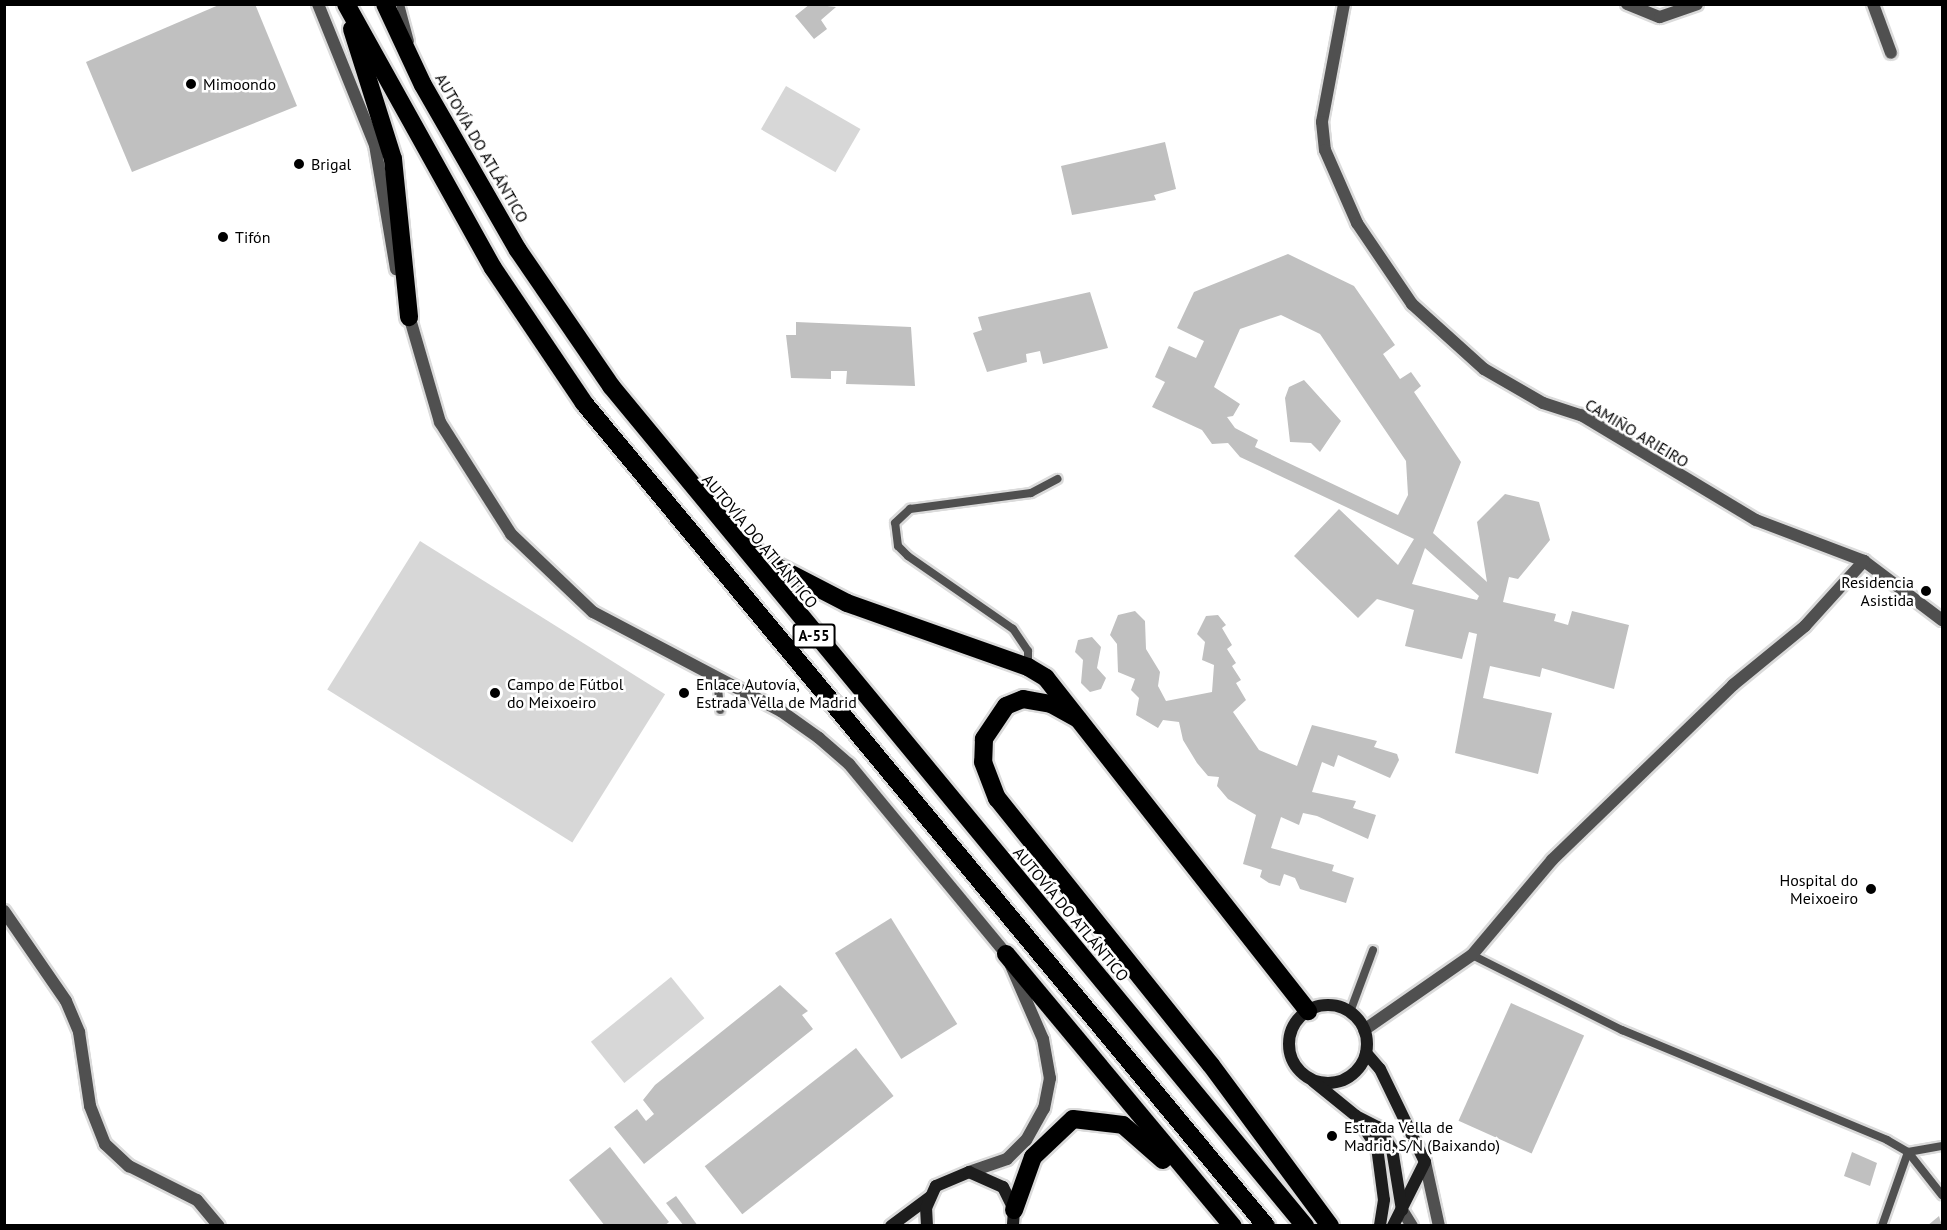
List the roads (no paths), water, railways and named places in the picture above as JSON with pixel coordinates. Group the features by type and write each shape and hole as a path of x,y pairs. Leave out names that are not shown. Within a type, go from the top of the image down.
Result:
{"highway":[{"path":"346,4 393,159 409,317"},
{"name":"A-55","path":"346,4 493,268 584,403 1266,1226"},
{"name":"AUTOVÍA DO ATLÁNTICO","path":"385,4 423,85 518,250 611,386 695,493 1305,1226"},
{"path":"695,493 764,560 847,603 1028,667 1052,685 1308,1011"},
{"path":"1083,722 1051,704 1023,699 1006,706 984,738 983,762 997,798 1211,1065 1330,1226"},
{"path":"1006,954 1233,1226"},
{"path":"1013,1221 1044,1141 1060,1126 1085,1118 1103,1119 1139,1135 1175,1173 1208,1196"}],"main road":[{"path":"1393,1226 1402,1210 1425,1162 1380,1069 1366,1053 1364,1030 1350,1012 1329,1005 1308,1011 1289,1040 1294,1064 1356,1116 1378,1127 1392,1149 1402,1210"},
{"path":"1312,1080 1345,1079 1366,1053"},
{"path":"1356,1116 1377,1147 1384,1200 1380,1226"},
{"path":"891,1226 930,1197 946,1179 969,1172 1003,1187 1013,1221"},
{"path":"927,1226 930,1197"}],"street":[{"path":"318,4 375,146 409,317 440,422 511,534 593,612 781,711 849,765 1006,954 1043,1039 1050,1078 1044,1108 1026,1140 1007,1160 969,1172"},
{"name":"CAMIÑO ARIEIRO","path":"1344,4 1322,122 1325,150 1357,223 1412,304 1484,369 1543,403 1581,415 1756,520 1864,561 1942,620"},
{"path":"1627,4 1660,17 1697,4"},
{"path":"1873,4 1891,53"},
{"path":"1364,1030 1472,955 1552,860 1733,685 1805,626 1864,561"},
{"path":"4,911 66,1002 79,1032 90,1106 105,1144 129,1166 197,1200 219,1226"},
{"path":"1425,1162 1439,1226"},
{"path":"1402,1210 1412,1226"}],"lane":[{"path":"400,4 423,85"},
{"path":"1028,667 1028,651 1013,628 908,556 898,546 895,523 910,509 1031,493 1058,479"},
{"path":"717,678 720,710"},
{"path":"1350,1012 1373,950"},
{"path":"1472,955 1622,1030 1908,1152 1942,1195"},
{"path":"1908,1152 1942,1146"},
{"path":"1882,1226 1908,1152"}],"place":[{"name":"Mimoondo","path":"191,84"},
{"name":"Brigal","path":"299,164"},
{"name":"Tifón","path":"223,237"},
{"name":"Residencia Asistida","path":"1926,591"},
{"name":"Campo de Fútbol do Meixoeiro","path":"495,693"},
{"name":"Enlace Autovía, Estrada Vella de Madrid","path":"684,693"},
{"name":"Hospital do Meixoeiro","path":"1871,889"},
{"name":"Estrada Vella de Madrid, S/N (Baixando)","path":"1332,1136"}]}
